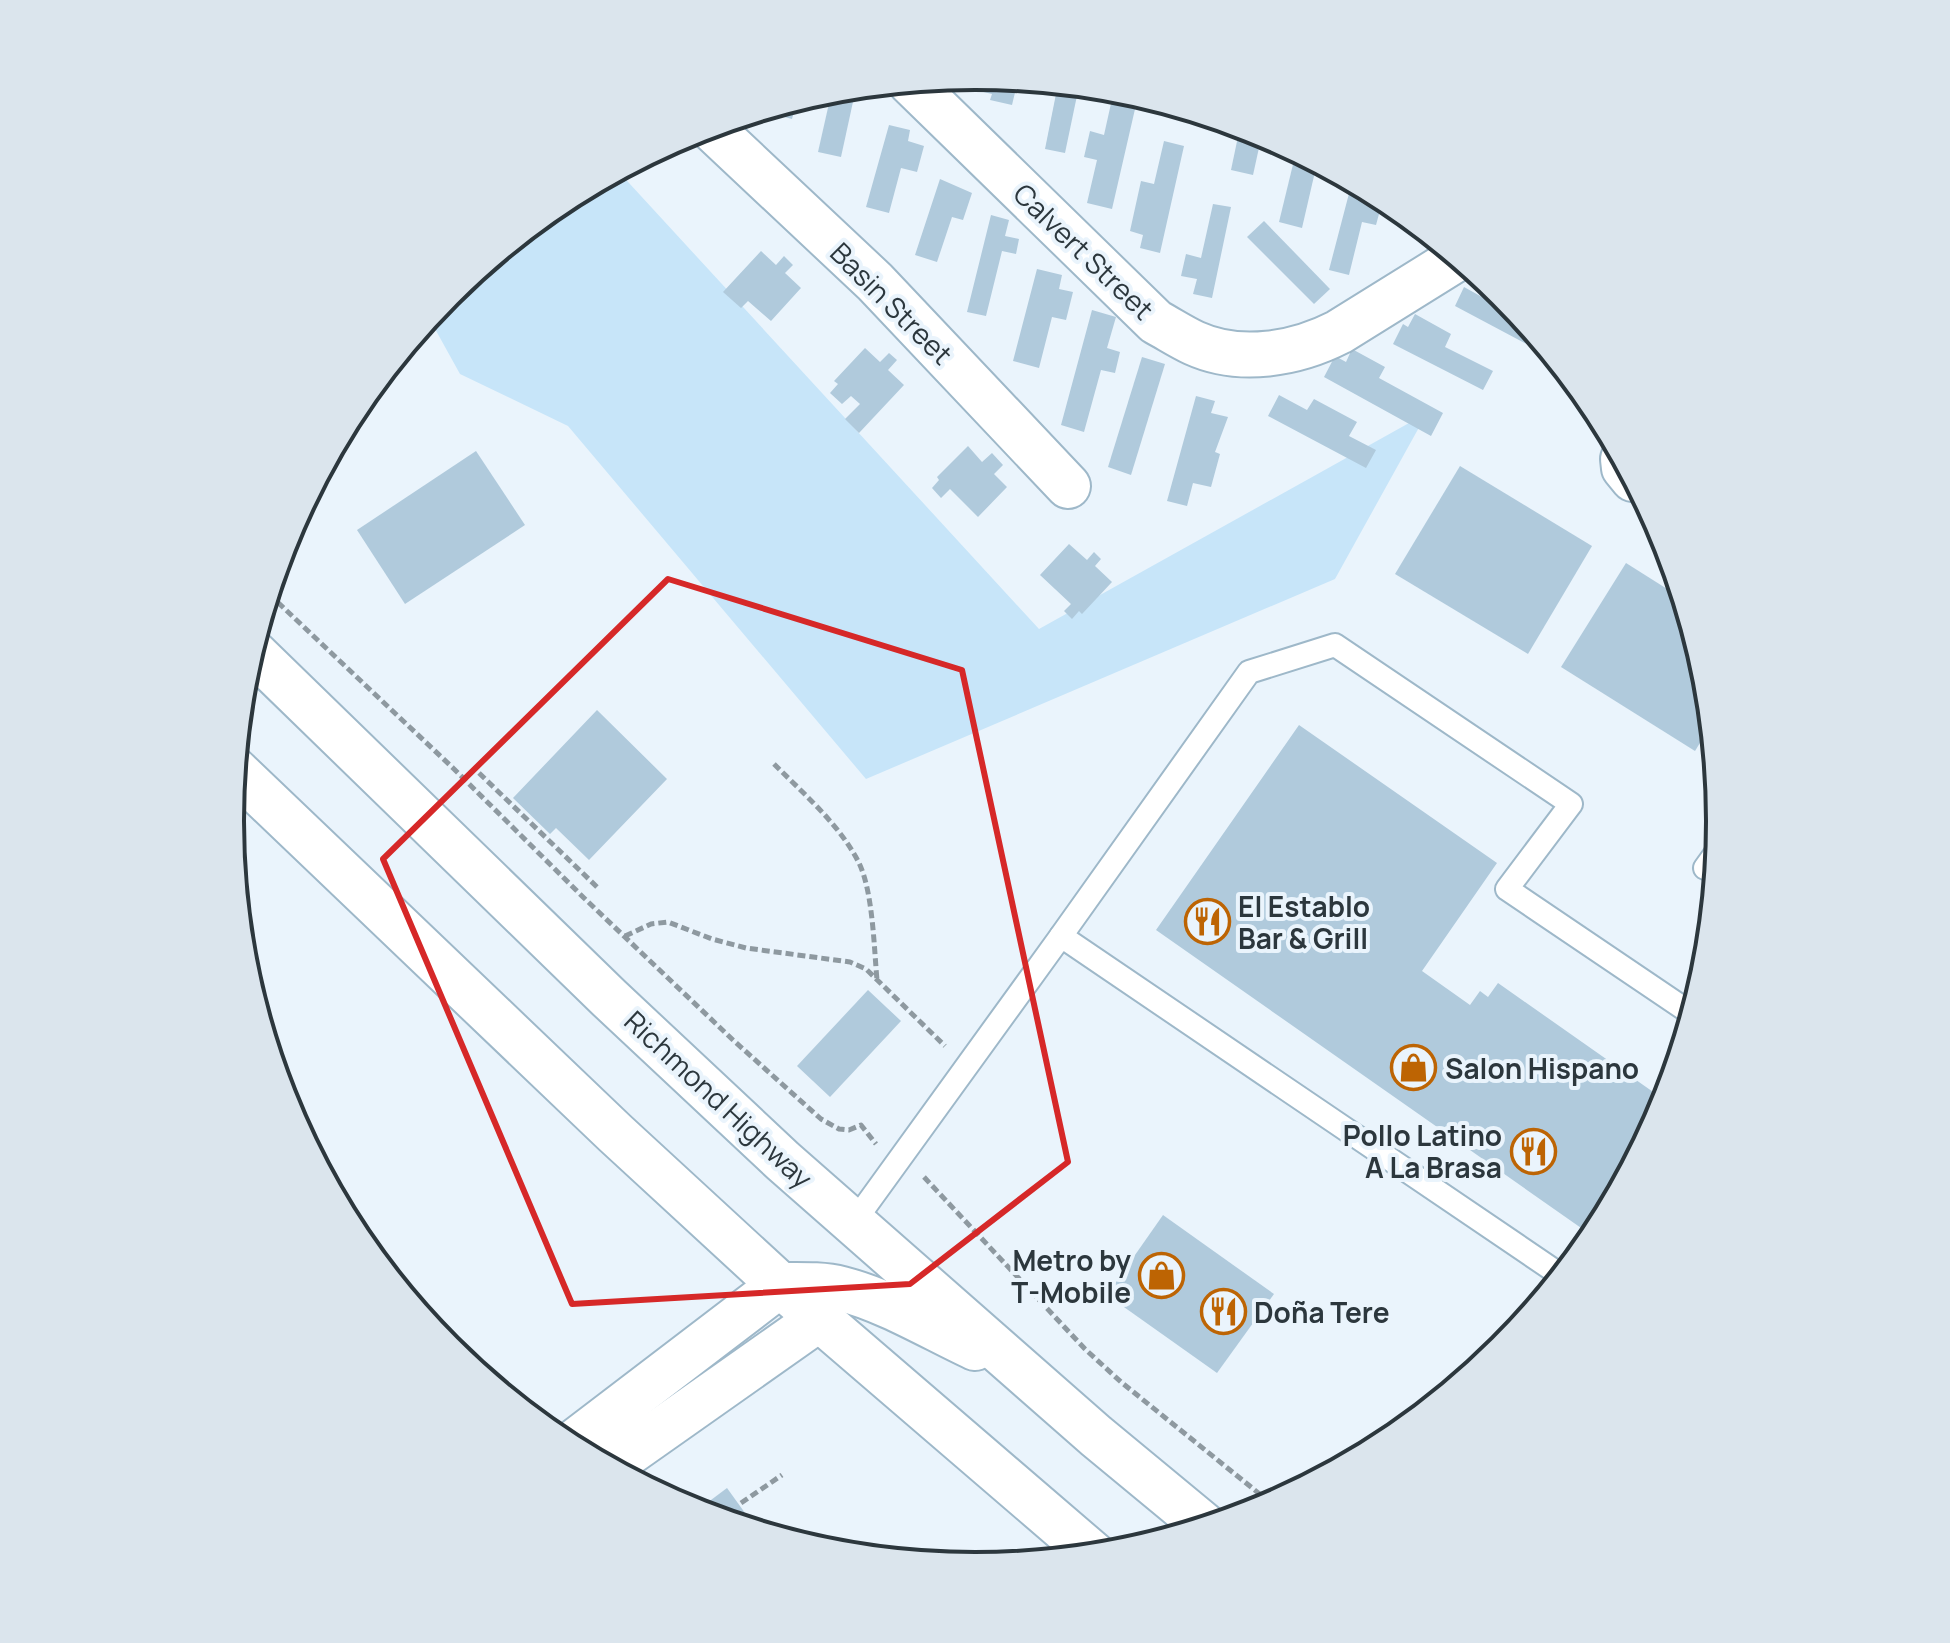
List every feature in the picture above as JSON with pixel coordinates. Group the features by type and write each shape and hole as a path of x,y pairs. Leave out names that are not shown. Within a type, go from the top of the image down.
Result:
{"main road":[{"name":"Calvert Street","path":"921,93 1156,322 1197,344 1242,354 1273,354 1318,343 1448,264"},
{"name":"Basin Street","path":"720,137 875,282 1068,486"},
{"name":"Richmond Highway","path":"262,661 609,998 783,1161 1020,1370 1196,1518"},
{"path":"245,779 615,1133 780,1285 1082,1545"},
{"path":"581,1437 780,1285 826,1286 859,1294 1020,1370"},
{"path":"619,1460 819,1319"}],"lane":[{"path":"854,1222 1249,672 1335,645 1571,804 1507,889 1683,1008"},
{"path":"1061,936 1553,1270"}],"path":[{"path":"277,602 625,936 821,1119 839,1129 849,1130 861,1125 871,1140"},
{"path":"774,764 817,807 861,866 870,909 878,981"},
{"path":"479,773 597,887"},
{"path":"625,936 651,924 673,922 712,939 746,948 850,962 866,969 967,1066"},
{"path":"927,1179 1085,1349 1260,1495"},
{"path":"741,1503 782,1475"}],"highlighted area":[{"path":"668,579 962,670 1068,1162 910,1284 572,1304 383,859"}],"shaded area":[{"path":"625,179 1039,629 1427,413 1335,579 866,779 568,426 460,374 435,329 530,241"}],"building":[{"path":"975,90 1015,92 1012,105 990,100 992,94"},
{"path":"1056,95 1077,97 1065,153 1045,149"},
{"path":"853,100 841,157 818,152 829,105"},
{"path":"1111,103 1135,108 1112,209 1087,203 1097,160 1084,157 1090,131 1104,135"},
{"path":"889,125 910,130 908,141 924,146 917,172 901,168 889,213 866,207"},
{"path":"1237,139 1259,148 1253,175 1231,170"},
{"path":"1164,141 1184,146 1160,253 1140,248 1143,235 1130,231 1141,181 1154,184"},
{"path":"1293,163 1315,174 1302,228 1279,222"},
{"path":"940,179 972,193 963,220 952,217 937,262 915,255"},
{"path":"1349,193 1380,212 1376,225 1362,222 1349,275 1329,270"},
{"path":"1213,204 1231,207 1212,298 1193,294 1197,279 1181,276 1186,254 1201,258"},
{"path":"991,215 1009,220 1005,236 1019,239 1016,254 1002,251 986,316 967,312"},
{"path":"1264,221 1330,289 1314,304 1247,237"},
{"path":"761,251 776,265 784,256 793,265 785,273 801,288 771,321 748,301 741,308 723,292"},
{"path":"1037,269 1062,275 1059,289 1073,292 1066,320 1052,317 1039,368 1013,361"},
{"path":"1464,287 1488,300 1531,346 1455,306"},
{"path":"1092,310 1116,317 1107,348 1120,352 1115,373 1101,370 1084,432 1061,425"},
{"path":"1415,314 1451,334 1445,347 1493,371 1483,390 1393,344 1403,324 1408,327"},
{"path":"865,348 880,362 889,353 897,360 888,370 904,385 859,433 845,419 860,404 851,396 842,404 830,393 838,384 834,381"},
{"path":"1352,349 1385,367 1379,378 1443,413 1431,436 1324,377 1335,356 1346,362"},
{"path":"1142,357 1165,364 1131,475 1108,467"},
{"path":"1279,395 1307,410 1314,399 1357,422 1349,436 1376,450 1366,468 1268,416"},
{"path":"1196,396 1215,401 1211,413 1228,417 1215,452 1220,454 1211,487 1193,483 1187,506 1167,501"},
{"path":"968,446 982,462 992,453 1003,465 994,474 1007,487 978,517 950,489 941,498 932,488 939,480 937,477"},
{"path":"476,451 525,525 405,604 357,530"},
{"path":"1460,466 1592,546 1528,654 1395,574"},
{"path":"1069,544 1087,560 1094,552 1101,559 1095,566 1112,582 1082,614 1079,611 1072,619 1064,611 1071,604 1040,575"},
{"path":"1626,563 1669,590 1682,632 1702,740 1695,751 1561,667"},
{"path":"597,710 667,779 589,860 556,828 550,834 513,798"},
{"path":"1299,725 1497,863 1422,971 1470,1005 1480,991 1488,997 1498,983 1654,1093 1631,1145 1582,1229 1156,930"},
{"path":"868,990 901,1021 830,1097 797,1066"},
{"path":"1163,1215 1274,1294 1217,1373 1107,1295"},
{"path":"727,1488 747,1516 740,1514 708,1502"}],"place":[{"name":"El Establo Bar & Grill","path":"1207,922"},
{"name":"Salon Hispano","path":"1414,1068"},
{"name":"Pollo Latino A La Brasa","path":"1533,1151"},
{"name":"Metro by T-Mobile","path":"1162,1276"},
{"name":"Doña Tere","path":"1223,1312"}]}
